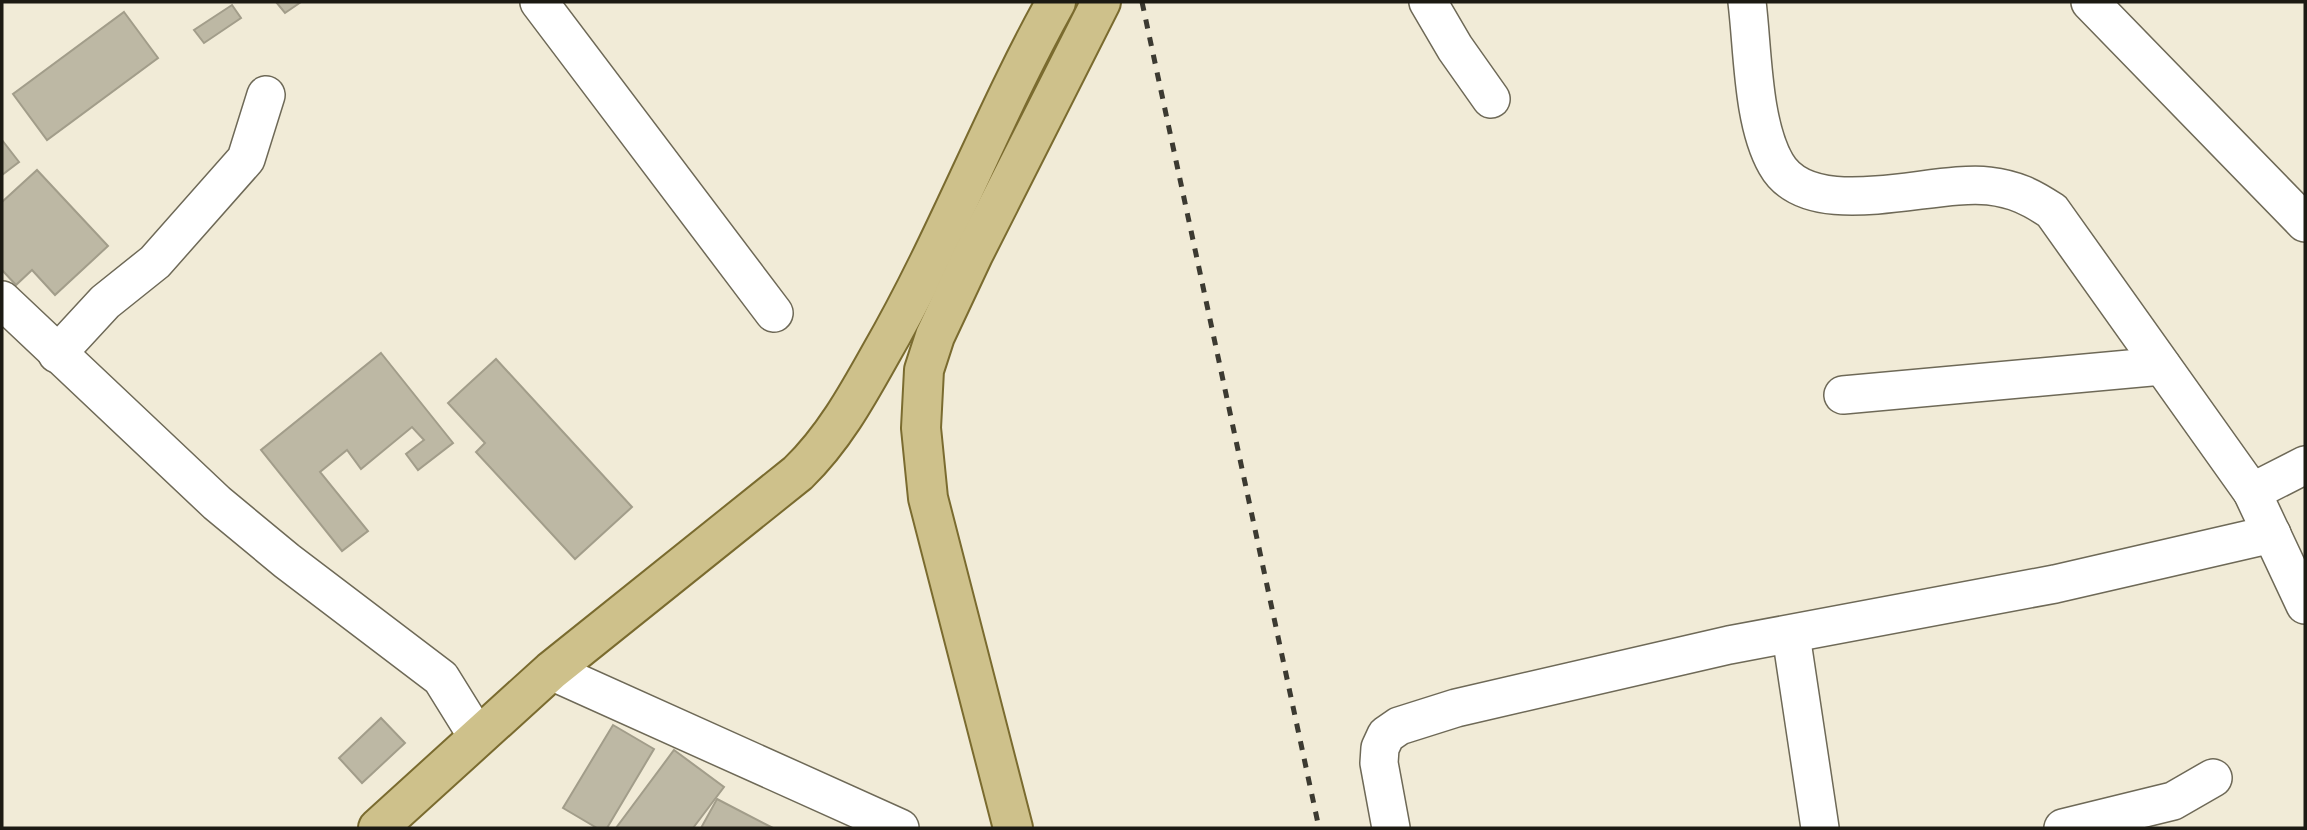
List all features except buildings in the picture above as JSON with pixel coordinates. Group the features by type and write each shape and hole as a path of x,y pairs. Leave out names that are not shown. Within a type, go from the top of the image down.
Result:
{"main road":[{"path":"378,828 551,671 798,473 831,437 903,316 1056,2"},
{"path":"1013,828 928,498 921,428 924,370 935,337 973,255 1101,2"}],"street":[{"path":"539,2 774,313"},
{"path":"1428,2 1455,48 1491,99"},
{"path":"1747,2 1761,122 1776,166 1802,190 1838,196 1986,185 2024,192 2052,211 2252,492 2303,592"},
{"path":"2090,2 2305,223"},
{"path":"57,354 105,302 155,262 246,159 266,95"},
{"path":"2,300 217,503 441,678 477,736"},
{"path":"1843,395 2162,366"},
{"path":"2252,492 2305,466"},
{"path":"1391,828 1379,763 1380,748 1386,735 1399,726 1456,708 1729,645 2067,582 2272,534"},
{"path":"1791,635 1820,828"},
{"path":"551,671 900,828"},
{"path":"2063,828 2173,801 2213,778"}],"railway":[{"path":"1142,2 1319,828"}]}
